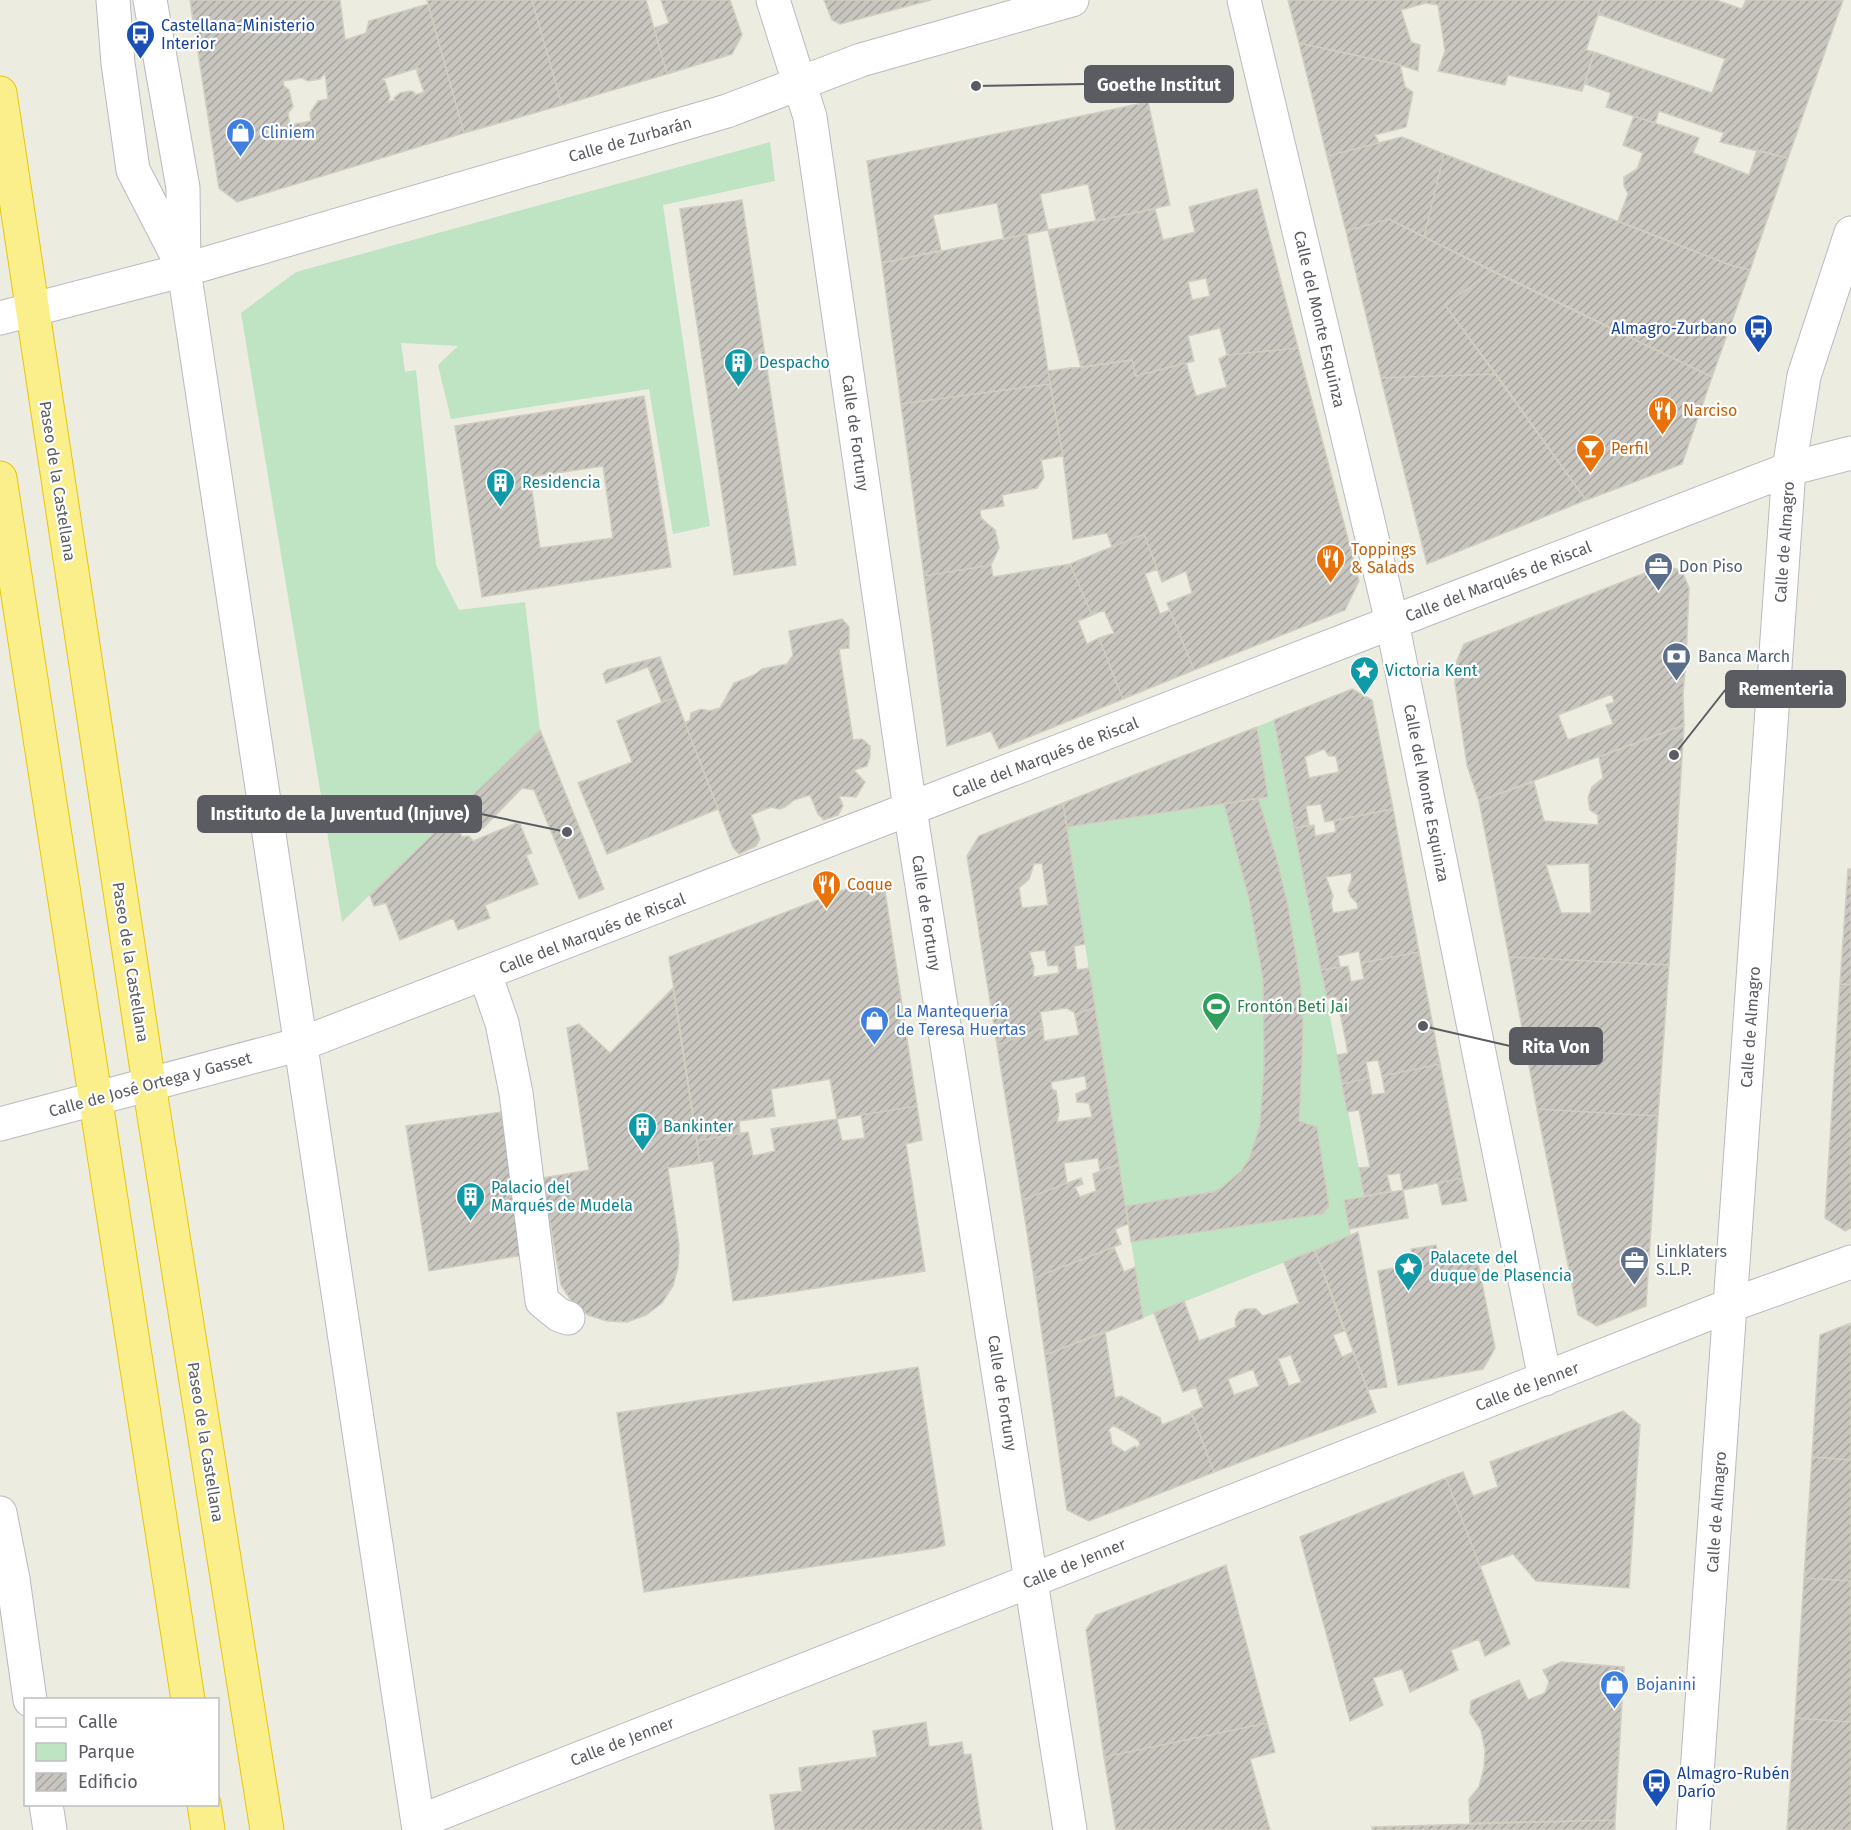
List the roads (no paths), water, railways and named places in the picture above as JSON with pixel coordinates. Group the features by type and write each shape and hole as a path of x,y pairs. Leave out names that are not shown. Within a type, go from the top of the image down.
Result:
{"highway":[{"name":"Paseo de la Castellana","path":"0,93 149,1084 267,1830"},
{"path":"0,478 188,1698"},
{"path":"204,1806 208,1830"}],"street":[{"path":"113,0 118,63 133,170 184,270"},
{"path":"150,0 183,188 184,270 418,1826"},
{"name":"Calle de Fortuny","path":"773,0 801,82 810,117 910,809 1070,1830"},
{"name":"Calle de Zurbarán","path":"0,318 184,270 727,111 861,60 1072,0"},
{"name":"Calle del Monte Esquinza","path":"1244,0 1392,622 1545,1378"},
{"name":"Calle de Almagro","path":"1693,1830 1789,469 1804,376 1851,233"},
{"name":"Calle del Marqués de Riscal","path":"301,1044 1789,469 1851,453"},
{"path":"485,974 502,1023 516,1093 542,1301 559,1316 568,1318"},
{"name":"Calle de José Ortega y Gasset","path":"0,1124 301,1044"},
{"name":"Calle de Jenner","path":"418,1826 1545,1378 1731,1305 1851,1262"},
{"path":"0,1513 6,1581 30,1698"},
{"path":"46,1806 50,1830"}],"place":[{"name":"Castellana-Ministerio Interior","path":"140,60"},
{"name":"Goethe Institut","path":"976,86"},
{"name":"Cliniem","path":"240,158"},
{"name":"Almagro-Zurbano","path":"1758,354"},
{"name":"Despacho","path":"738,388"},
{"name":"Narciso","path":"1662,436"},
{"name":"Perfil","path":"1590,474"},
{"name":"Residencia","path":"501,508"},
{"name":"Toppings & Salads","path":"1330,584"},
{"name":"Don Piso","path":"1658,592"},
{"name":"Banca March","path":"1677,682"},
{"name":"Victoria Kent","path":"1364,696"},
{"name":"Rementeria","path":"1674,755"},
{"name":"Instituto de la Juventud (Injuve)","path":"567,832"},
{"name":"Coque","path":"826,910"},
{"name":"Rita Von","path":"1423,1026"},
{"name":"Frontón Beti Jai","path":"1216,1032"},
{"name":"La Mantequería de Teresa Huertas","path":"875,1046"},
{"name":"Bankinter","path":"642,1152"},
{"name":"Palacio del Marqués de Mudela","path":"470,1222"},
{"name":"Linklaters S.L.P.","path":"1635,1286"},
{"name":"Palacete del duque de Plasencia","path":"1409,1292"},
{"name":"Bojanini","path":"1615,1710"},
{"name":"Almagro-Rubén Darío","path":"1656,1808"}]}
